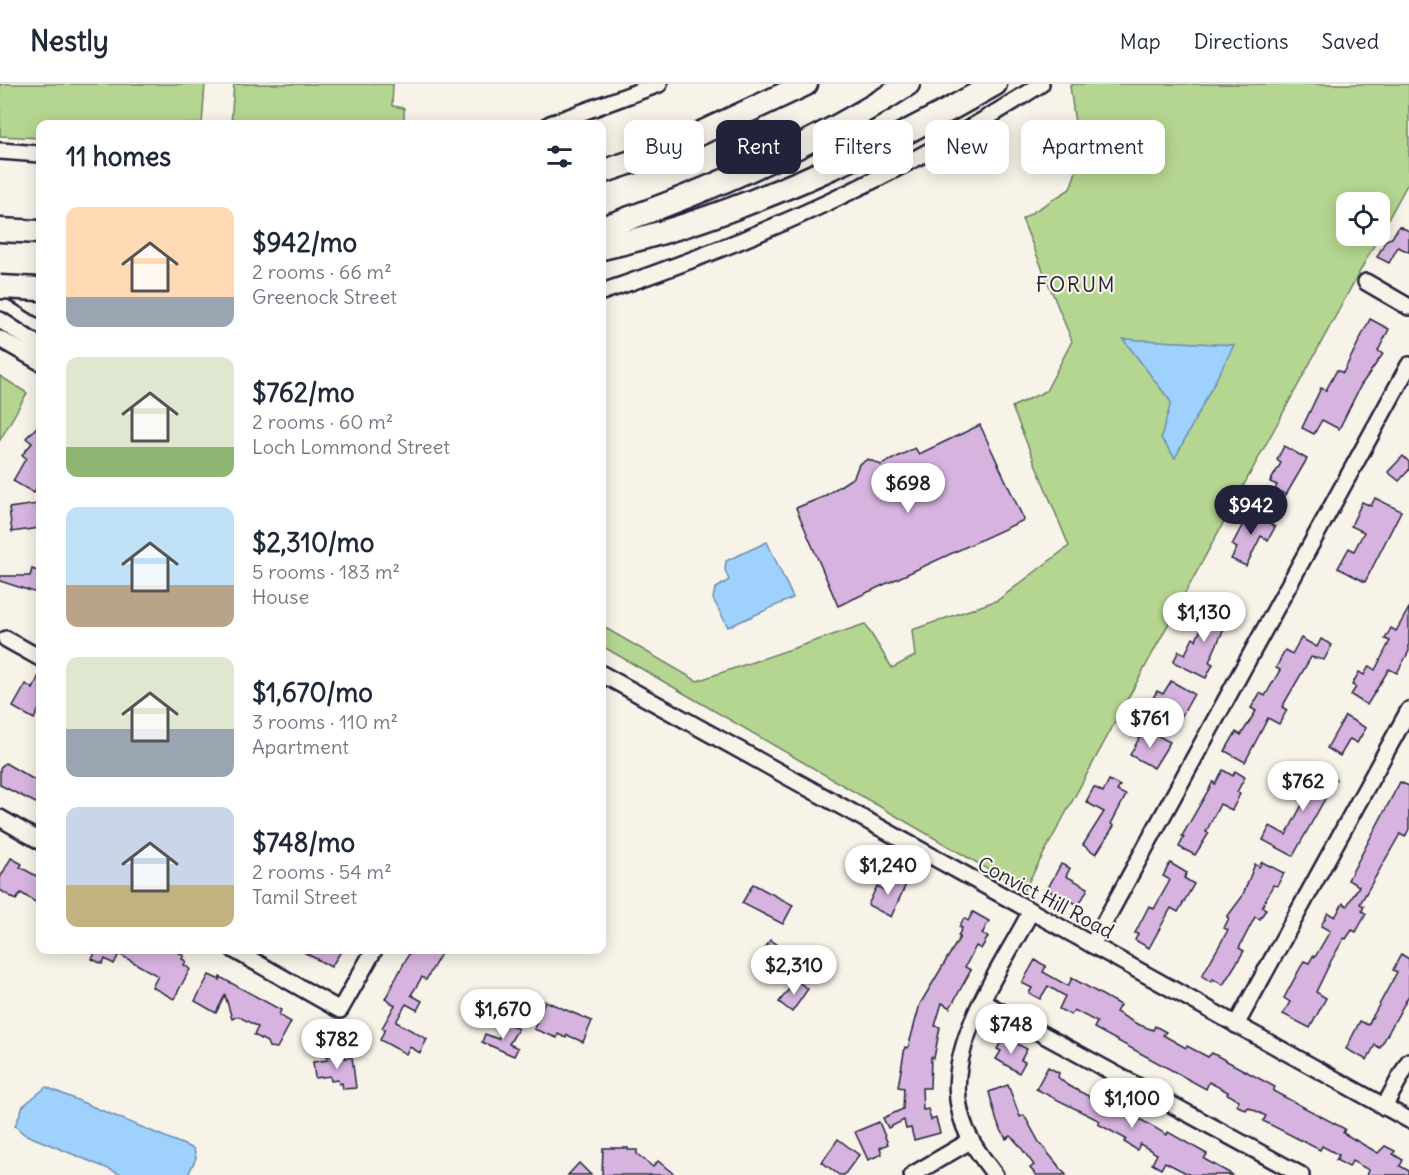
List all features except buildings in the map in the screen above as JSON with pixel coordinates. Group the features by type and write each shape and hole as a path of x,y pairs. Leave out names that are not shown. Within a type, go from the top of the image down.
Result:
{"highway":[{"path":"744,114 782,84"},
{"path":"606,171 658,153 806,84"},
{"path":"606,227 685,198 758,166 850,120 908,84"},
{"path":"606,247 706,216 808,177 876,146 995,84"},
{"path":"2,230 36,232"},
{"path":"0,285 36,289"}],"street":[{"path":"561,120 658,84"},
{"path":"606,290 688,263 823,206 946,143 1041,84"},
{"path":"0,152 36,154"},
{"path":"1366,282 1409,307"},
{"path":"0,285 36,307"},
{"path":"0,320 36,343"},
{"path":"0,339 36,360"},
{"path":"1092,945 1409,365"},
{"path":"6,639 36,656"},
{"name":"Convict Hill Road","path":"606,676 1030,913 1409,1120"},
{"path":"1236,1025 1409,710"},
{"path":"0,818 36,839"},
{"path":"995,1175 970,1141 959,1111 957,1074 963,1043 1030,913"},
{"path":"241,954 340,1010 372,954"},
{"path":"983,1002 1301,1175"},
{"path":"1384,1107 1409,1060"},
{"path":"912,1175 970,1141"}],"green space":[{"path":"0,84 205,84 202,120 36,120 36,138 0,136"},
{"path":"234,84 393,84 392,106 404,108 404,120 231,120"},
{"path":"1074,84 1409,84 1409,181 1390,216 1390,192 1336,192 1336,246 1374,246 1024,890 606,648 606,628 697,681 865,624 892,668 915,656 912,630 998,600 1069,546 1012,407 1046,391 1072,341 1022,219 1070,189 1075,174 1165,174 1165,120 1075,120 1070,86"},
{"path":"0,376 27,393 0,440"}],"water":[{"path":"1123,339 1234,345 1175,458 1161,438 1171,402"},
{"path":"767,542 793,598 728,627 713,599 715,589 729,580 725,570 726,561"},
{"path":"46,1087 194,1149 196,1158 188,1175 123,1175 24,1134 15,1126 23,1106"}],"district":[{"name":"FORUM","path":"1076,284"}]}
